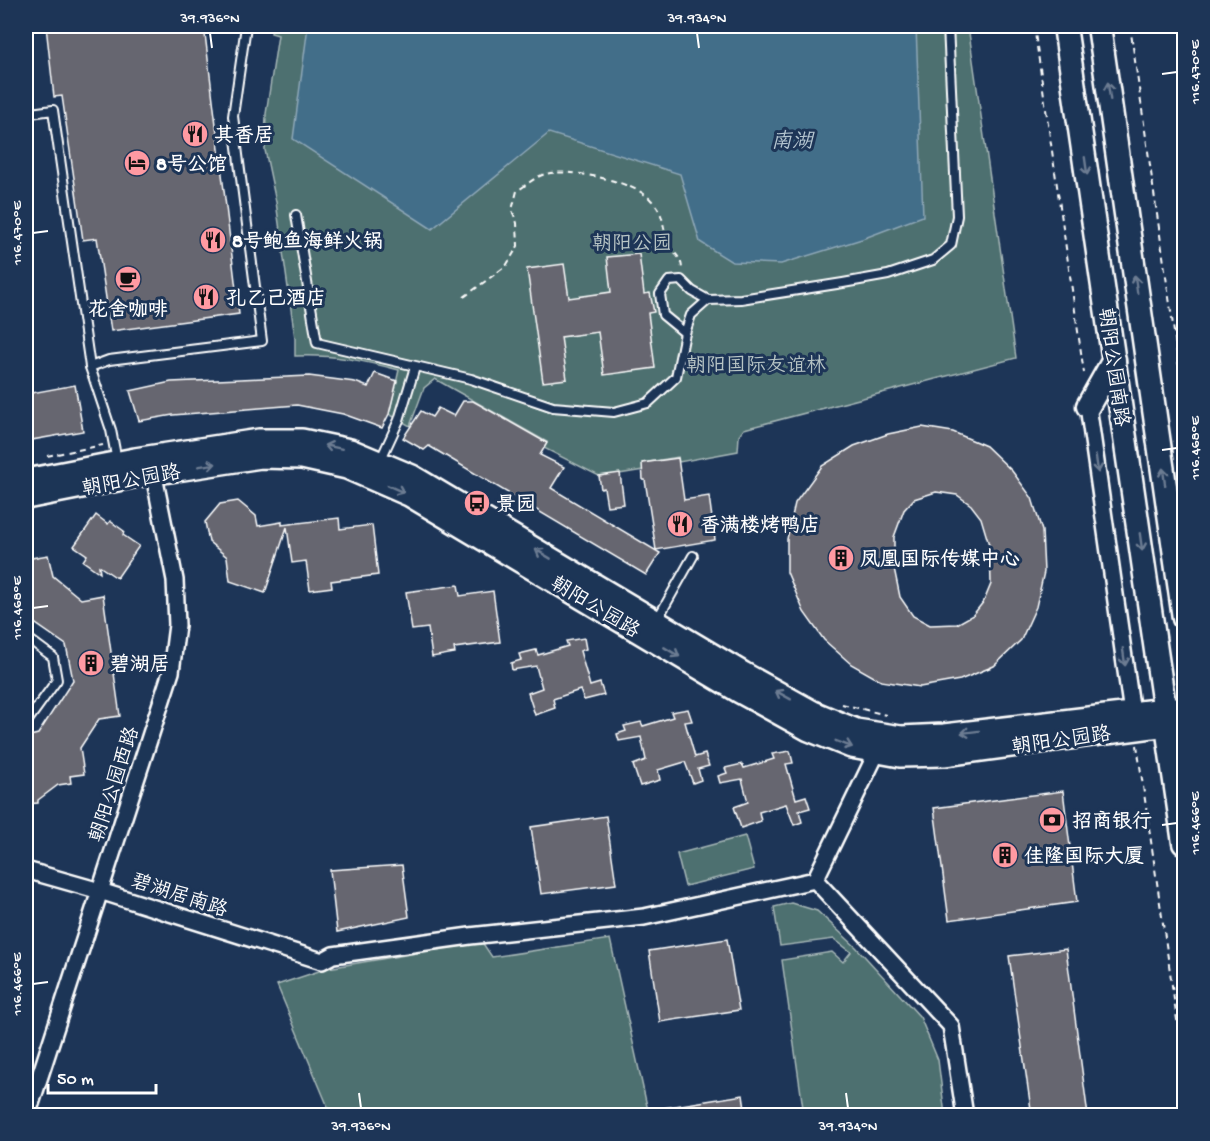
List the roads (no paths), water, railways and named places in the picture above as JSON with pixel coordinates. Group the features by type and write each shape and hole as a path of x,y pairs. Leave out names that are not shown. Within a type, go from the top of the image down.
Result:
{"main road":[{"name":"朝阳公园南路","path":"1065,26 1114,360 1175,714 1185,843"},
{"name":"朝阳公园南路","path":"1099,26 1185,618"},
{"path":"1089,406 1114,360"},
{"name":"朝阳公园路","path":"26,498 259,440 302,440 350,450 412,476 813,712 856,730 901,737 1133,721"},
{"name":"朝阳公园路","path":"26,480 118,462 152,465 261,457 302,458 347,468 409,495 738,691 809,730 851,747 900,756 944,755 1175,714"}],"street":[{"path":"1089,406 1133,721"},
{"name":"朝阳公园西路","path":"27,1116 171,672 177,625 175,580 152,465"},
{"path":"877,752 815,880 951,1026 965,1116"},
{"name":"碧湖居南路","path":"26,870 322,961 333,955 470,936 644,917 815,880"}],"lane":[{"path":"90,367 109,360 262,340 233,116 246,26"},
{"path":"685,333 663,315 660,294 669,281 681,280 692,291 708,300 741,299 888,274 933,260 951,245 957,216 948,26"},
{"path":"26,95 31,113 53,110 90,367 111,430 118,462"},
{"path":"296,215 318,343 471,379 553,407 614,412 648,403 676,377 691,315 708,300"},
{"path":"379,463 399,420 415,367"},
{"path":"656,621 693,556"},
{"path":"26,637 53,657 57,680 26,723"}],"water":[{"name":"南湖","path":"308,26 916,26 923,216 862,239 781,264 732,262 700,242 680,174 549,133 432,229 293,139"}],"place":[{"name":"其香居","path":"195,134"},
{"name":"8号公馆","path":"137,163"},
{"name":"8号鲍鱼海鲜火锅","path":"213,240"},
{"name":"花舍咖啡","path":"128,279"},
{"name":"孔乙己酒店","path":"206,297"},
{"name":"景园","path":"477,503"},
{"name":"香满楼烤鸭店","path":"680,524"},
{"name":"凤凰国际传媒中心","path":"841,558"},
{"name":"碧湖居","path":"91,663"},
{"name":"招商银行","path":"1052,820"},
{"name":"佳隆国际大厦","path":"1005,855"}],"park label":[{"name":"朝阳公园","path":"632,242"},
{"name":"朝阳国际友谊林","path":"756,364"}]}
